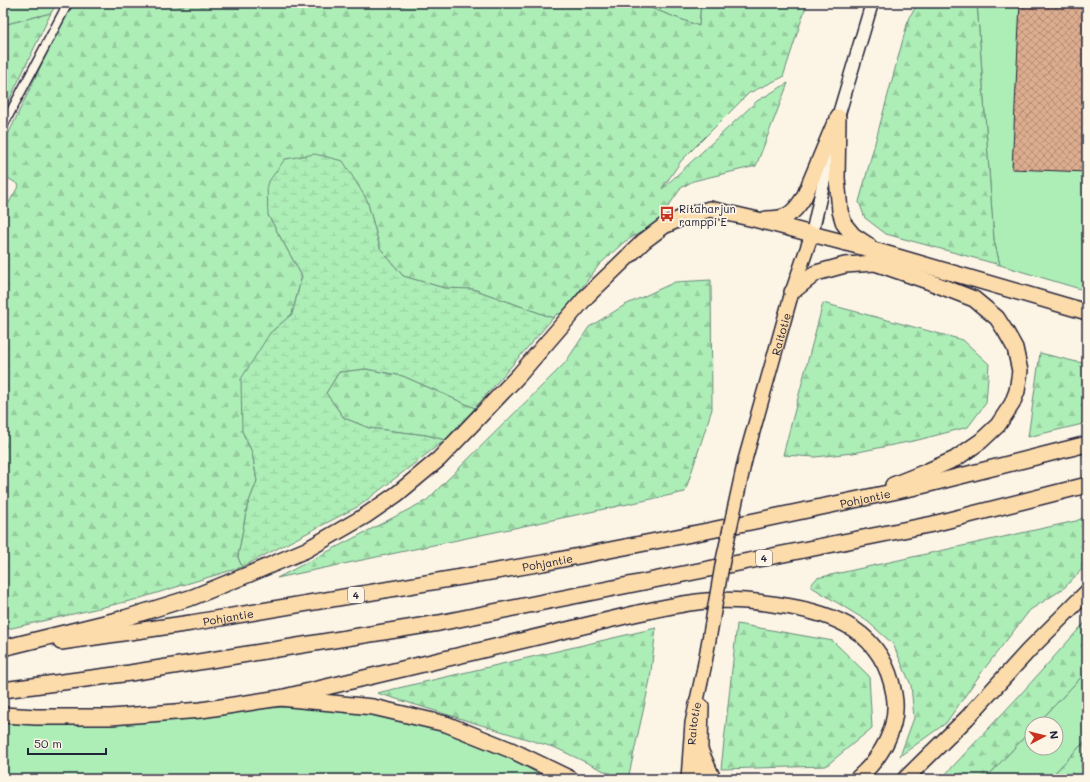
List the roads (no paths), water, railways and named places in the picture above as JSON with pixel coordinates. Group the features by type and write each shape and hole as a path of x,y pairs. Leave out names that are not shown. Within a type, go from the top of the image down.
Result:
{"highway":[{"path":"754,219 778,219 785,217 792,213 800,204 838,117"},
{"path":"838,117 837,178 840,211 844,224 853,235 877,251"},
{"path":"3,649 125,618 193,596 252,574 306,550 365,516 397,494 439,459 519,375 587,296 644,241 664,226 686,216 710,209 754,219 877,251 1087,312"},
{"path":"792,292 816,273 845,265 875,264 930,282 974,299 997,318 1015,348 1020,371 1017,391 1012,404 998,425 981,441 955,458 923,473 852,501"},
{"name":"Pohjantie","path":"3,649 191,623 543,563 707,531 921,486 1087,444"},
{"name":"4","path":"3,690 130,673 439,623 933,524 1087,485"},
{"path":"905,779 967,718 1029,650 1087,592"},
{"path":"3,715 36,717 112,717 201,710 280,698 670,606 706,601 741,601 767,603 813,611 850,626 862,634 874,647 883,661 893,687 894,710 892,725 887,741 876,759 857,779"},
{"path":"280,698 373,707 446,724 494,743 571,779"},
{"path":"701,752 713,779"}],"main road":[{"name":"Raitotie","path":"688,779 692,723 704,668 723,560 746,460 792,292 812,234 838,117 872,3"},
{"name":"Raitotie","path":"700,779 704,668"}],"street":[{"path":"3,126 68,3"}],"place":[{"name":"Ritaharjun ramppi E","path":"667,214"}]}
